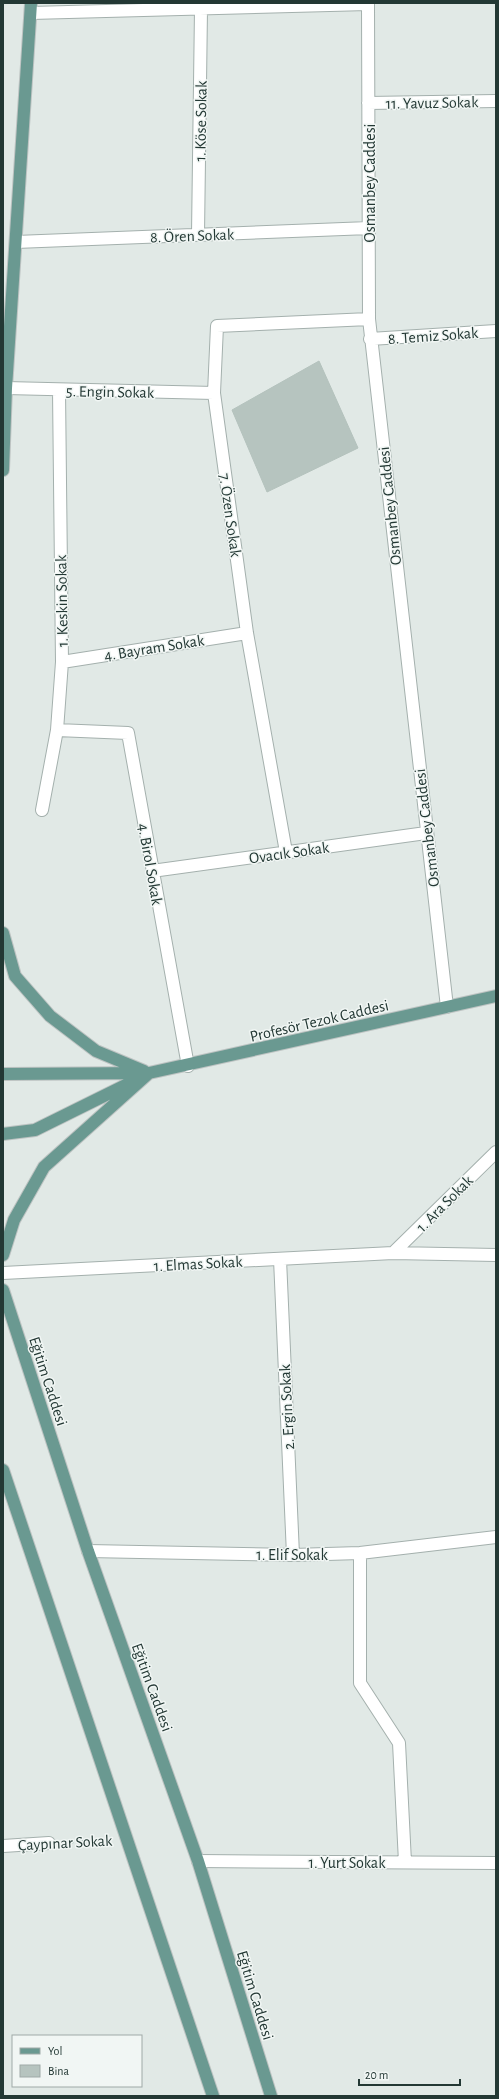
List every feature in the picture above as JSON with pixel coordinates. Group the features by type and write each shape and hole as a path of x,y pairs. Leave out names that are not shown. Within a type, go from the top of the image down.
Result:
{"main road":[{"path":"3,470 6,388 31,8"},
{"path":"3,933 15,976 50,1016 96,1051 149,1073"},
{"name":"Profesör Tezok Caddesi","path":"149,1073 188,1066 496,996"},
{"path":"3,1074 149,1073"},
{"path":"3,1134 35,1130 149,1073"},
{"path":"3,1255 14,1220 44,1167 149,1073"},
{"name":"Eğitim Caddesi","path":"3,1290 88,1551 198,1861 271,2096"},
{"path":"3,1470 213,2096"}],"street":[{"path":"31,8 117,7 201,9 368,4"},
{"name":"Osmanbey Caddesi","path":"368,4 370,339 447,1007"},
{"name":"1. Köse Sokak","path":"198,234 201,9"},
{"name":"11. Yavuz Sokak","path":"368,103 496,101"},
{"name":"8. Ören Sokak","path":"16,242 369,228"},
{"name":"7. Özen Sokak","path":"286,852 247,633 214,393 217,326 369,319"},
{"name":"8. Temiz Sokak","path":"370,339 496,331"},
{"name":"5. Engin Sokak","path":"6,388 214,393"},
{"name":"1. Keskin Sokak","path":"42,810 57,730 62,662 59,390"},
{"name":"4. Bayram Sokak","path":"62,662 247,633"},
{"name":"4. Birol Sokak","path":"57,730 128,733 188,1066"},
{"name":"Ovacık Sokak","path":"152,871 426,833"},
{"name":"1. Ara Sokak","path":"393,1253 496,1152"},
{"name":"1. Elmas Sokak","path":"3,1273 393,1253 496,1255"},
{"name":"2. Ergin Sokak","path":"280,1259 293,1555"},
{"name":"1. Elif Sokak","path":"88,1551 293,1555 360,1553 496,1537"},
{"path":"360,1553 360,1683 399,1743 405,1862"},
{"name":"Çaypınar Sokak","path":"3,1846 49,1843"},
{"name":"1. Yurt Sokak","path":"198,1861 496,1863"}],"path":[{"name":"Çaypınar Sokak","path":"49,1843 126,1838"}],"building":[{"path":"319,361 358,448 267,492 232,410"}]}
